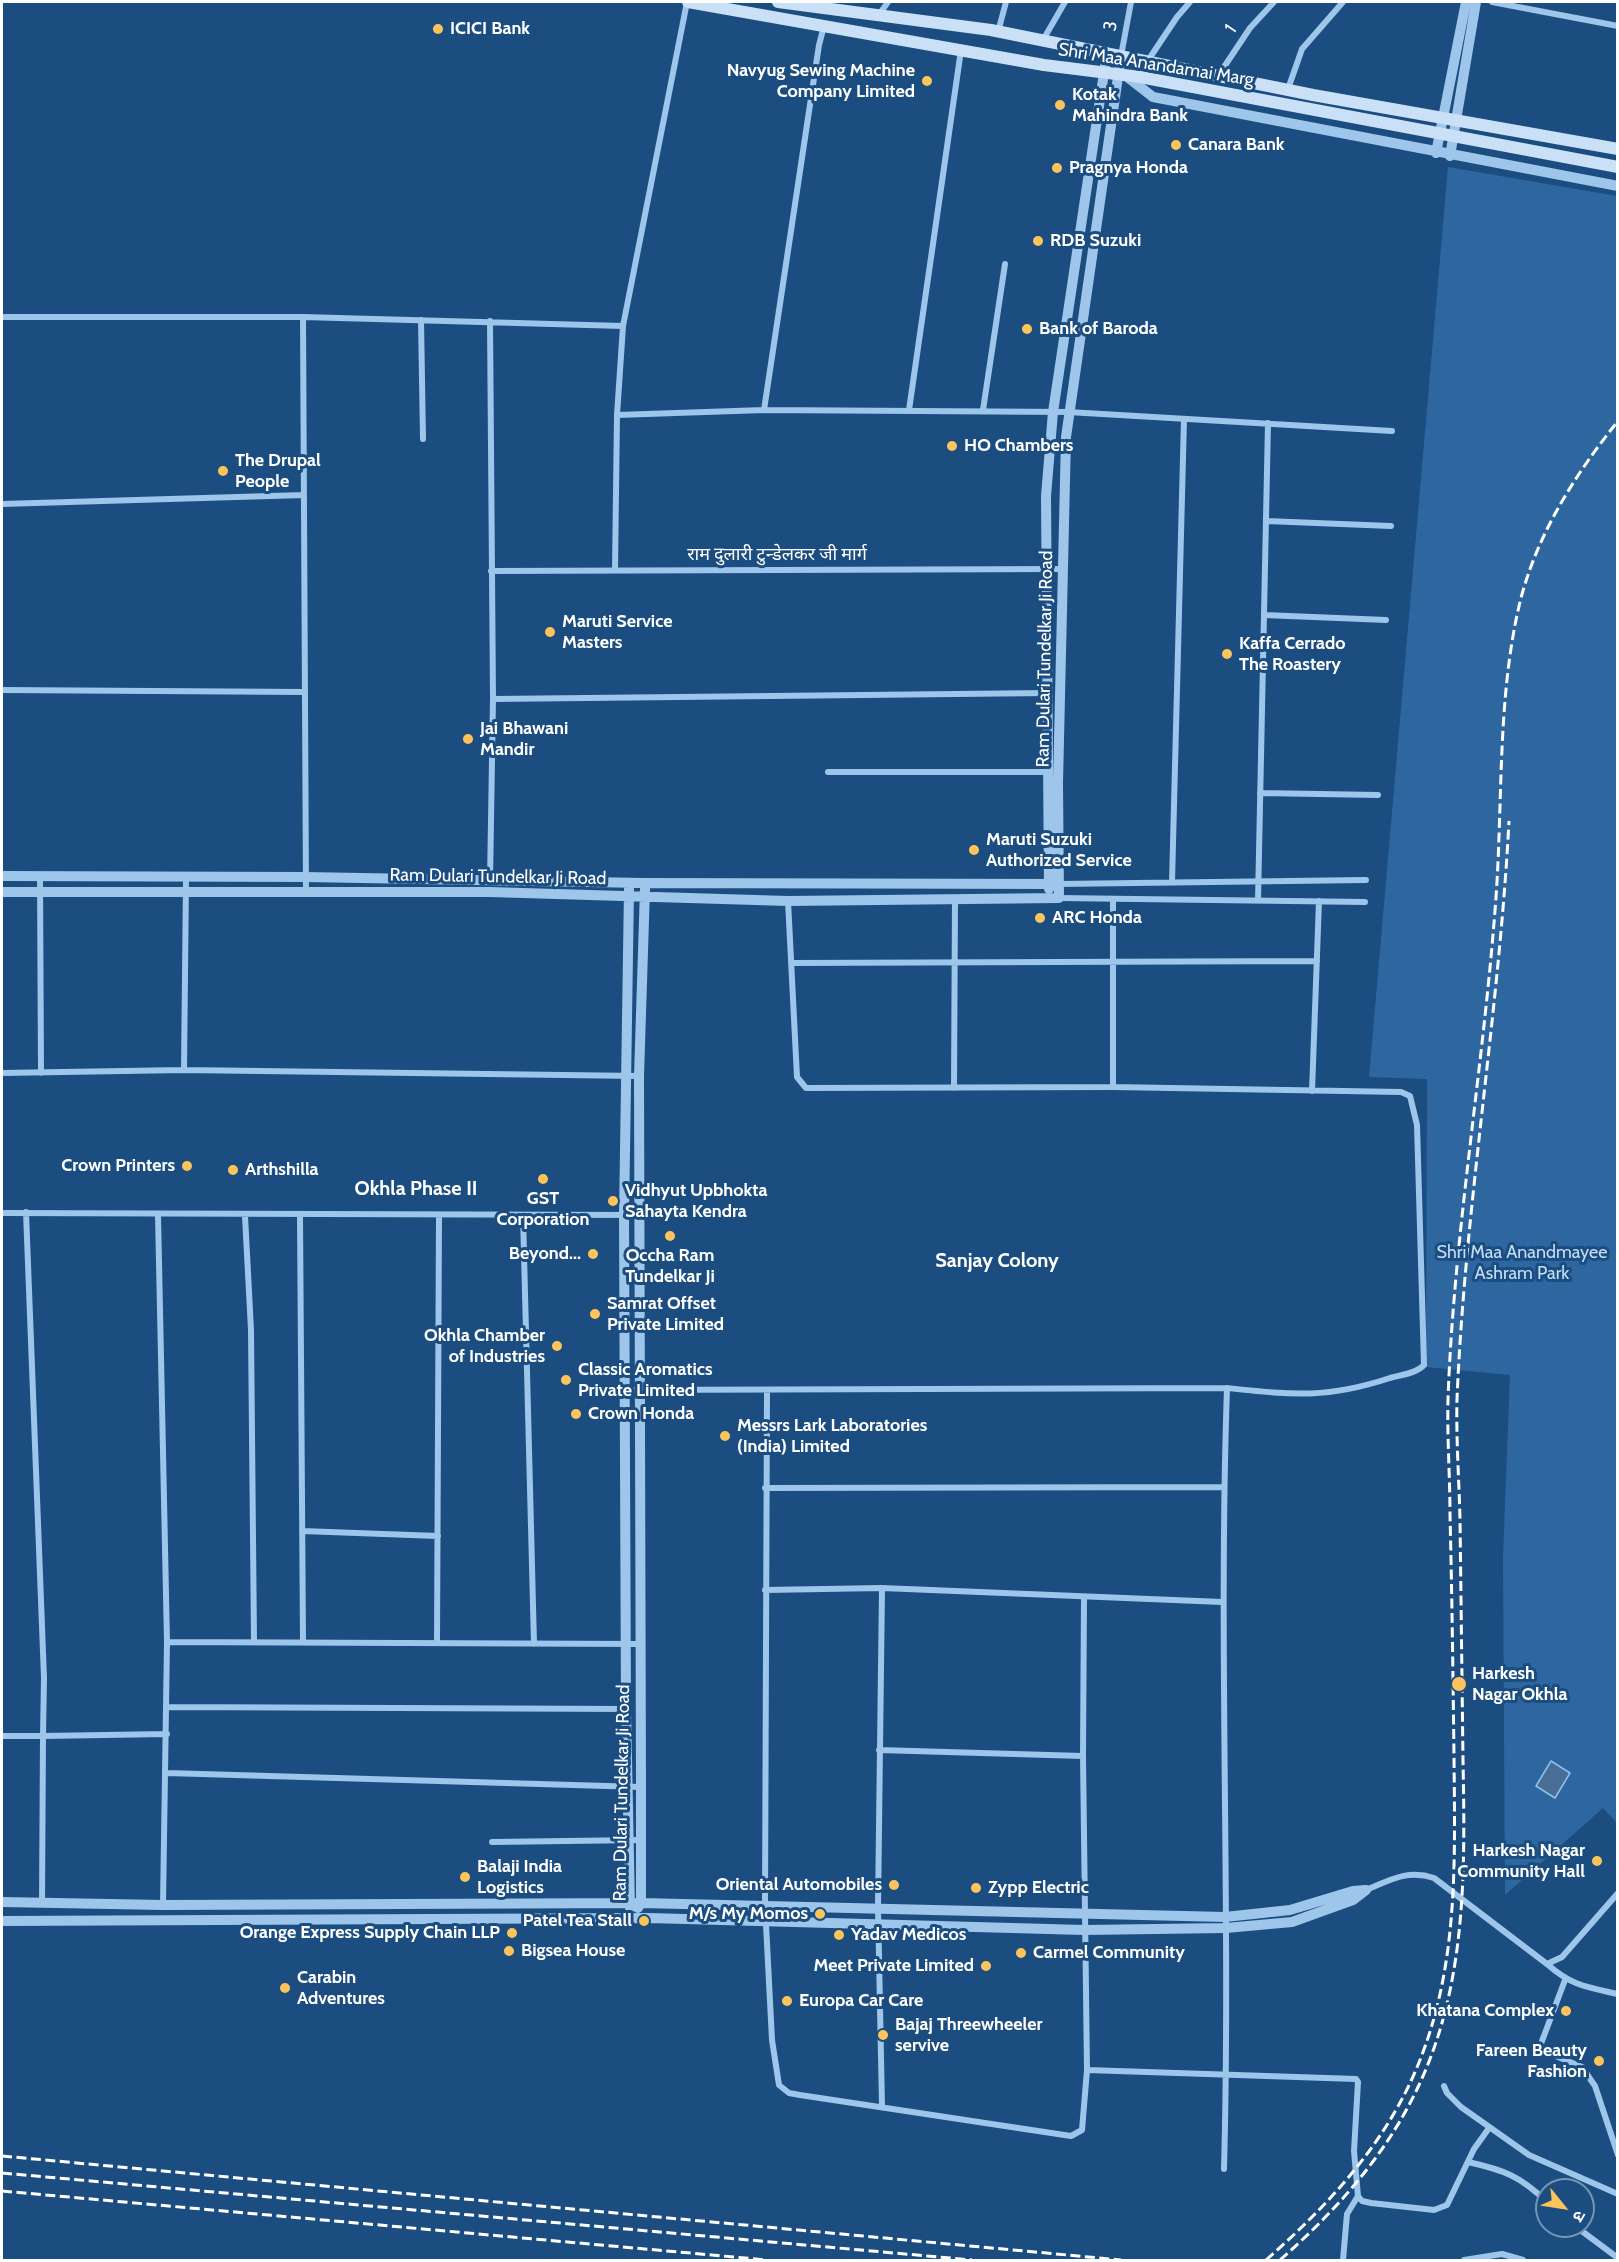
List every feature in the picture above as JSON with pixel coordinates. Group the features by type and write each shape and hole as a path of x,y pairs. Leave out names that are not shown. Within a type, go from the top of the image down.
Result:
{"main road":[{"name":"Shri Maa Anandamai Marg","path":"687,2 1104,74 1122,75 1617,167"},
{"name":"Shri Maa Anandamai Marg","path":"778,2 835,6 878,16 998,32 1218,76 1617,149"}],"street":[{"path":"615,570 617,414 623,326 687,2"},
{"path":"878,16 888,2"},
{"path":"998,32 1006,2"},
{"path":"1043,41 1065,2"},
{"name":"3","path":"1121,56 1131,2"},
{"path":"1147,62 1177,17 1190,2"},
{"name":"1","path":"1218,76 1250,28 1274,2"},
{"path":"1288,89 1302,49 1343,2"},
{"path":"1450,156 1453,136 1449,118 1466,2"},
{"path":"1436,153 1440,133 1449,118 1476,2"},
{"path":"1492,2 1617,26"},
{"path":"764,410 819,45 825,26"},
{"path":"909,410 961,50"},
{"name":"Ram Dulari Tundelkar Ji Road","path":"1054,884 1049,772 1047,496 1053,412 1107,53"},
{"name":"Ram Dulari Tundelkar Ji Road","path":"1054,898 1068,412 1122,75 1121,56"},
{"path":"1122,75 1154,97 1450,156 1617,186"},
{"path":"1291,125 1296,107"},
{"path":"1578,179 1582,161"},
{"path":"983,410 1005,264"},
{"path":"2,317 303,317 623,326"},
{"path":"303,317 306,892"},
{"path":"421,320 423,438"},
{"path":"490,321 490,571 493,699 490,886"},
{"path":"617,414 764,410 983,410 1068,412 1392,431"},
{"path":"1172,882 1184,418"},
{"path":"1258,900 1268,423"},
{"path":"2,504 304,495"},
{"path":"1266,521 1391,526"},
{"name":"राम दुलारी टुन्डेलकर जी मार्ग","path":"490,571 1063,569"},
{"path":"1264,615 1386,620"},
{"path":"2,690 304,692"},
{"path":"493,699 1048,693"},
{"path":"828,772 1049,772"},
{"path":"1260,793 1377,795"},
{"path":"40,875 41,1073"},
{"name":"Ram Dulari Tundelkar Ji Road","path":"2,876 186,879 305,877 629,895 624,1216 626,1709 628,1903 634,1918"},
{"path":"184,1070 186,879"},
{"path":"645,883 1054,884 1366,880"},
{"path":"630,883 629,895 788,901 1054,898 1365,902"},
{"name":"Ram Dulari Tundelkar Ji Road","path":"2,892 39,894 306,892 645,883 639,1076 641,1903 634,1918"},
{"path":"954,1088 955,898"},
{"path":"1113,899 1113,1088"},
{"path":"625,1390 1227,1388 1298,1395 1352,1390 1420,1369 1424,1365 1417,1125 1412,1100 1401,1092 1113,1088 812,1088 801,1084 797,1077 793,963 788,901"},
{"path":"1312,1091 1319,901"},
{"path":"793,963 1317,961"},
{"path":"2,1073 184,1070 639,1076"},
{"path":"26,1212 44,1678 42,1903"},
{"path":"2,1213 300,1216 640,1215"},
{"path":"158,1215 167,1642 167,1773 163,1905"},
{"path":"245,1215 251,1330 255,1641"},
{"path":"437,1642 439,1215"},
{"path":"523,1215 534,1644"},
{"path":"300,1216 303,1641"},
{"path":"1224,2169 1227,2074 1222,1602 1227,1388"},
{"path":"767,1390 765,1905 772,2040 779,2085 789,2093 1071,2136 1078,2134 1084,2125 1087,2070 1084,1930 1084,1597"},
{"path":"765,1488 1224,1487"},
{"path":"302,1531 438,1536"},
{"path":"765,1590 882,1588 1222,1602"},
{"path":"882,1588 878,1907 882,2106"},
{"path":"167,1642 640,1644"},
{"path":"167,1707 626,1709"},
{"path":"2,1737 167,1734"},
{"path":"879,1750 1083,1756"},
{"path":"167,1773 641,1787"},
{"path":"492,1842 641,1840"},
{"path":"2,1921 634,1918 1084,1930 1225,1922 1290,1910 1353,1891 1366,1890 1404,1874 1417,1874 1434,1878 1565,1980 1591,1990 1615,1994 1617,1987"},
{"path":"1547,1964 1562,1957 1617,1893"},
{"path":"2,1902 163,1905 641,1903 765,1905 1084,1913 1225,1922"},
{"path":"1565,1980 1539,2049 1582,2067 1595,2086 1617,2155"},
{"path":"1087,2070 1356,2079 1354,2151 1358,2196 1362,2201 1371,2203 1442,2209 1450,2200 1468,2162 1489,2128"},
{"path":"1444,2086 1452,2099 1529,2155 1617,2194"},
{"path":"1468,2162 1509,2172 1535,2191"},
{"path":"1343,2260 1347,2214 1358,2196"},
{"path":"1591,2238 1617,2258"},
{"path":"1464,2260 1502,2254 1523,2260"}],"green space":[{"name":"Shri Maa Anandmayee Ashram Park","path":"1448,167 1617,196 1617,1823 1603,1808 1505,1895 1503,1557 1510,1375 1426,1367 1427,1079 1369,1077"}],"shaded area":[{"path":"1551,1761 1570,1773 1555,1798 1536,1786"}],"railway":[{"path":"1266,2260 1329,2200 1383,2132 1411,2081 1427,2042 1446,1962 1451,1922 1454,1840 1448,1428 1451,1336 1491,960 1508,671 1521,598 1537,550 1573,483 1618,421"},
{"path":"1280,2260 1340,2201 1392,2135 1419,2085 1435,2046 1455,1966 1460,1925 1464,1843 1457,1399 1467,1254 1498,966 1509,821"},
{"path":"2,2156 1121,2260"},
{"path":"2,2173 972,2260"},
{"path":"2,2191 767,2260"}],"place":[{"name":"ICICI Bank","path":"438,29"},
{"name":"Navyug Sewing Machine Company Limited","path":"927,81"},
{"name":"Kotak Mahindra Bank","path":"1060,105"},
{"name":"Canara Bank","path":"1176,145"},
{"name":"Pragnya Honda","path":"1057,168"},
{"name":"RDB Suzuki","path":"1038,241"},
{"name":"Bank of Baroda","path":"1027,329"},
{"name":"HO Chambers","path":"952,446"},
{"name":"The Drupal People","path":"223,471"},
{"name":"Maruti Service Masters","path":"550,632"},
{"name":"Kaffa Cerrado The Roastery","path":"1227,654"},
{"name":"Jai Bhawani Mandir","path":"468,739"},
{"name":"Maruti Suzuki Authorized Service","path":"974,850"},
{"name":"ARC Honda","path":"1040,918"},
{"name":"Crown Printers","path":"187,1166"},
{"name":"Arthshilla","path":"233,1170"},
{"name":"GST Corporation","path":"543,1179"},
{"name":"Vidhyut Upbhokta Sahayta Kendra","path":"613,1201"},
{"name":"Occha Ram Tundelkar Ji","path":"670,1236"},
{"name":"Beyond...","path":"593,1254"},
{"name":"Samrat Offset Private Limited","path":"595,1314"},
{"name":"Okhla Chamber of Industries","path":"557,1346"},
{"name":"Classic Aromatics Private Limited","path":"566,1380"},
{"name":"Crown Honda","path":"576,1414"},
{"name":"Messrs Lark Laboratories (India) Limited","path":"725,1436"},
{"name":"Harkesh Nagar Okhla","path":"1459,1684"},
{"name":"Harkesh Nagar Community Hall","path":"1597,1861"},
{"name":"Balaji India Logistics","path":"465,1877"},
{"name":"Oriental Automobiles","path":"894,1885"},
{"name":"Zypp Electric","path":"976,1888"},
{"name":"M/s My Momos","path":"820,1914"},
{"name":"Patel Tea Stall","path":"644,1921"},
{"name":"Orange Express Supply Chain LLP","path":"512,1933"},
{"name":"Yadav Medicos","path":"839,1935"},
{"name":"Bigsea House","path":"509,1951"},
{"name":"Carmel Community","path":"1021,1953"},
{"name":"Meet Private Limited","path":"986,1966"},
{"name":"Carabin Adventures","path":"285,1988"},
{"name":"Europa Car Care","path":"787,2001"},
{"name":"Khatana Complex","path":"1566,2011"},
{"name":"Bajaj Threewheeler servive","path":"883,2035"},
{"name":"Fareen Beauty Fashion","path":"1599,2061"}],"district":[{"name":"Okhla Phase II","path":"416,1189"},
{"name":"Sanjay Colony","path":"997,1261"}]}
